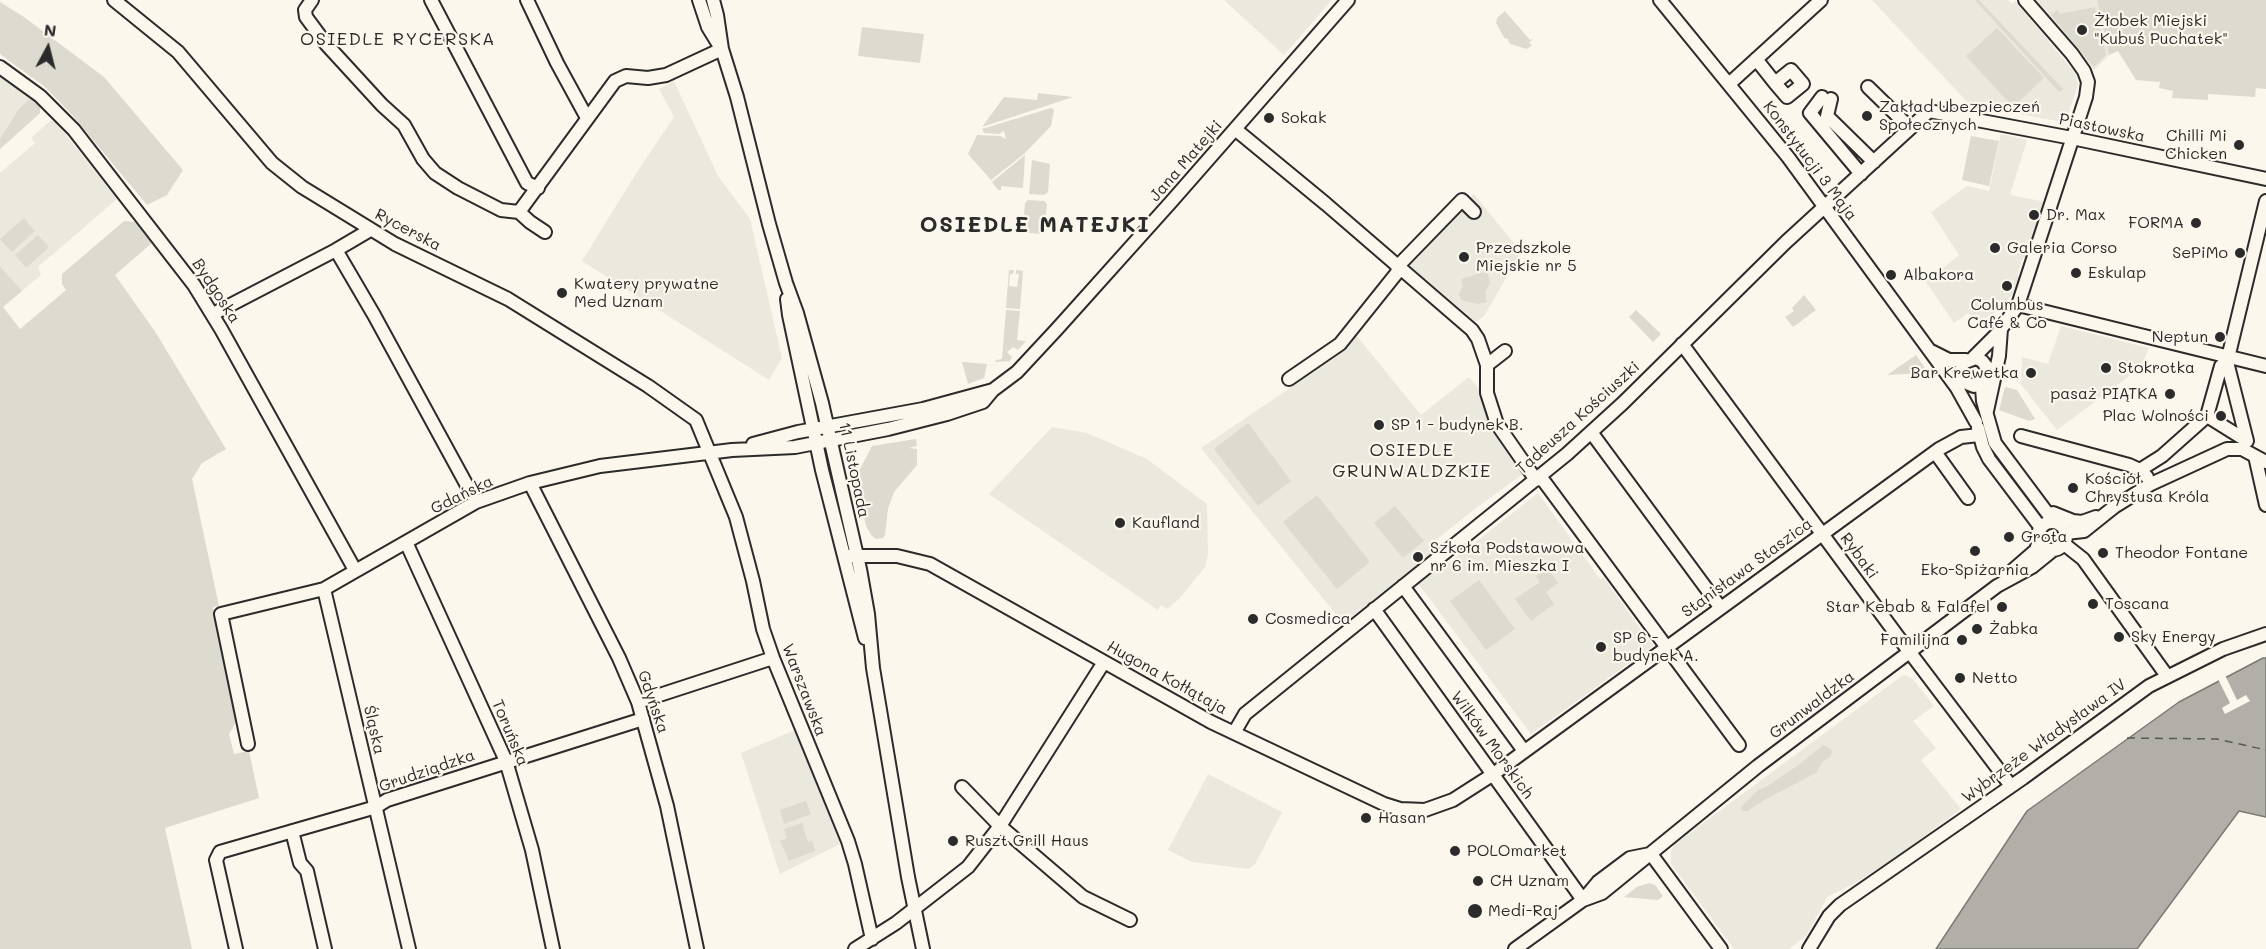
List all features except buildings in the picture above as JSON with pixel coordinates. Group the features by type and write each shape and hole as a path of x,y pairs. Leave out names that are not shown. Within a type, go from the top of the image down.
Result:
{"street":[{"name":"Rycerska","path":"114,0 178,52 272,163 302,187 395,244 508,299 648,386 696,420 711,453"},
{"path":"431,0 527,183 538,188"},
{"path":"527,0 557,63 587,118"},
{"name":"11 Listopada","path":"699,0 708,27 722,49"},
{"name":"11 Listopada","path":"713,0 722,49 737,97 769,224 797,313 828,426 837,466 851,556"},
{"name":"Jana Matejki","path":"831,440 967,408 983,402 993,390 1017,372 1037,350 1348,0"},
{"name":"Konstytucji 3 Maja","path":"1660,0 1788,157 1943,369 1964,381"},
{"path":"1729,84 1821,0"},
{"path":"1978,429 1971,391 1960,369 1999,331 2019,305 2086,96 2088,82 2084,71 2072,54 2025,0"},
{"path":"309,5 306,17 326,44 404,126 423,159 435,173 458,188 501,210 519,212 545,232"},
{"path":"519,212 615,81 626,76 648,78 666,75 722,49"},
{"path":"1756,59 1775,83"},
{"name":"Bydgoska","path":"0,67 40,96 74,130 188,277 213,314 355,570"},
{"path":"1868,87 1910,128"},
{"path":"1861,174 1810,113 1827,98 1827,116 1874,162"},
{"name":"Piastowska","path":"1824,206 1924,114 1935,111 2266,179"},
{"path":"1235,129 1472,330 1478,339 1487,373 1487,393 1497,424 1739,745"},
{"path":"1289,379 1340,344 1398,268 1462,200 1474,212"},
{"path":"2143,468 2156,460 2207,416 2266,201"},
{"name":"Tadeusza Kościuszki","path":"1234,733 1245,714 1538,478 1591,432 1824,206"},
{"path":"213,314 370,230"},
{"path":"336,250 476,502"},
{"name":"11 Listopada","path":"786,283 789,315 822,470 867,607 873,668 914,909 923,949"},
{"path":"2019,305 2224,358 2266,366"},
{"path":"1999,331 1988,359 1983,401 1995,443 2032,505 2041,528"},
{"path":"1987,411 2000,356 1999,331"},
{"name":"Rybaki","path":"1682,344 2011,786"},
{"name":"Konstytucji 3 Maja","path":"1928,348 1949,360 1970,359"},
{"path":"1487,373 1506,351"},
{"path":"2207,416 2247,441 2224,358"},
{"path":"1970,359 1982,361 1986,375"},
{"path":"1943,369 1969,406 1989,459 2032,505 2062,527 2061,542"},
{"path":"1964,381 1978,385 1986,375"},
{"name":"Jana Matejki","path":"813,429 923,409 993,390"},
{"path":"822,403 829,412 850,422"},
{"path":"792,433 805,419 808,406"},
{"name":"Gdańska","path":"732,450 813,429"},
{"name":"Stanisława Staszica","path":"1492,775 1935,452 1978,429"},
{"path":"1591,432 1720,607"},
{"path":"2021,435 2129,465 2145,474 2151,484"},
{"path":"837,466 843,445 853,436"},
{"name":"Gdańska","path":"248,744 221,614 324,589 476,502 530,483 600,466 732,450 795,447 831,440"},
{"path":"795,447 812,456 822,470"},
{"path":"2032,505 2073,521 2089,520 2151,484 2227,449 2242,449 2260,459 2266,505"},
{"path":"1935,452 1968,498"},
{"name":"Warszawska","path":"711,453 736,517 751,571 763,630 848,841 872,939"},
{"name":"Gdyńska","path":"530,483 570,558 638,702 668,806 697,949"},
{"path":"2026,559 2030,544 2032,505"},
{"path":"2054,522 2045,524 2038,534 2039,541 2045,548 2084,531 2114,507"},
{"name":"Grunwaldzka","path":"1515,949 1583,900 1598,882 1630,858 1651,854 1758,766 1914,657 2036,550 2039,541"},
{"name":"Toruńska","path":"405,542 506,761 532,850 553,949"},
{"path":"2061,542 2083,559 2167,676"},
{"name":"Grunwaldzka","path":"1997,586 2032,567 2061,542"},
{"name":"Hugona Kołłątaja","path":"851,556 897,556 930,564 1234,733 1384,804 1414,811 1433,809 1474,788 1492,775"},
{"name":"Wilków Morskich","path":"1403,586 1524,751"},
{"name":"Śląska","path":"324,589 409,949"},
{"name":"Wilków Morskich","path":"1374,609 1583,900"},
{"name":"Wybrzeże Władysława IV","path":"1809,949 1829,916 1852,897 2133,697 2167,676 2238,642 2266,634"},
{"path":"638,702 773,658"},
{"path":"855,949 914,909 968,867 1000,826 1104,662"},
{"name":"Grudziądzka","path":"236,949 216,860 220,852 376,807 387,800 643,719"},
{"path":"962,787 1000,826 1083,897 1130,920"},
{"path":"1474,788 1490,788 1508,797"},
{"path":"292,831 300,863 306,871 325,949"},
{"path":"1651,854 1719,948"}],"shaded area":[{"path":"1224,0 1332,0 1284,55"},
{"path":"1872,0 2008,0 2012,4 2015,1 2076,74 2078,84 2068,116 2058,121 1970,105"},
{"path":"1975,0 1979,0 2063,89 2059,92"},
{"name":"Żłobek Miejski \"Kubuś Puchatek\"","path":"2035,0 2097,0 2109,55 2094,70"},
{"path":"2097,0 2266,0 2266,89 2256,88 2255,97 2208,94 2208,100 2172,98 2173,91 2159,88 2160,82 2136,80 2118,51 2109,55"},
{"path":"0,2 24,17 104,77 183,170 167,195 147,205 73,116 45,87 0,54"},
{"name":"Żłobek Miejski \"Kubuś Puchatek\"","path":"2095,7 2106,55 2094,67 2051,15 2057,10 2060,14"},
{"path":"1505,11 1530,40 1533,39 1529,43 1532,45 1527,49 1510,44 1507,38 1505,39 1496,23 1497,18"},
{"path":"862,27 924,34 920,63 858,56"},
{"path":"1997,28 2044,78 2013,107 1966,56"},
{"path":"0,76 40,106 40,113 0,149"},
{"path":"674,81 718,176 750,219 782,358 769,380 582,261 674,117 659,89"},
{"path":"1038,93 1073,97 982,127 1004,97 1037,100"},
{"path":"31,98 40,106 40,113 0,149 0,139 19,109"},
{"path":"1051,108 1054,110 1051,126 1024,154 991,180 968,154 977,135 1000,136 1006,139 1004,131 999,134 984,133 982,129"},
{"path":"50,121 55,121 117,199 38,267 41,275 22,291 0,266 0,173 35,143 31,138"},
{"name":"Galeria Corso","path":"2001,134 2027,140 2010,195 2046,202 2027,258 2023,257 2017,276 2021,277 2014,292 2002,307 1977,325 1968,313 1954,323 1926,282 1959,255 1931,212 1967,186 1989,191"},
{"path":"1971,136 1999,141 1989,186 1962,180"},
{"path":"1025,155 1023,188 1001,186 1001,190 998,190 992,182"},
{"path":"1032,160 1050,164 1048,192 1044,195 1029,194"},
{"name":"Przedszkole Miejskie nr 5","path":"1474,194 1521,252 1484,316 1476,322 1406,262"},
{"path":"1028,200 1044,201 1047,204 1044,234 1029,233 1023,228 1025,203"},
{"path":"24,218 35,231 12,252 0,239"},
{"path":"124,221 135,222 152,243 115,275 156,333 226,449 202,463 192,479 219,606 213,607 236,722 229,734 234,754 249,751 259,798 165,828 192,949 0,949 0,266 22,291 3,307 20,329 66,290 62,284 62,274"},
{"path":"38,235 49,247 26,268 15,255"},
{"path":"1009,270 1014,270 1013,274 1010,274 1009,286 1017,287 1019,274 1016,274 1016,270 1023,271 1020,309 1006,308"},
{"path":"1487,271 1490,283 1485,292 1487,302 1478,304 1461,300 1459,294 1463,286 1461,279"},
{"path":"1804,295 1816,310 1793,327 1785,317 1794,311 1792,308"},
{"path":"1006,310 1020,311 1017,340 1026,341 1018,350 1013,347 1007,352 1012,357 1010,361 995,362 1002,359"},
{"path":"1636,310 1661,334 1653,342 1629,317"},
{"path":"2061,326 2149,348 2140,368 2057,430 2019,383 2022,357 2048,364"},
{"path":"1356,335 1421,415 1469,377 1492,404 1527,471 1432,543 1435,549 1449,563 1538,493 1600,579 1603,577 1653,646 1531,734 1420,586 1407,573 1343,623 1201,448 1339,355"},
{"path":"1916,355 1927,371 1925,373 1887,375"},
{"path":"962,362 987,364 984,378 968,384"},
{"path":"2005,387 2017,390 2035,419 2029,421 1999,410"},
{"path":"1248,423 1291,481 1258,506 1214,449"},
{"name":"Kaufland","path":"1052,427 1087,433 1147,459 1207,504 1208,555 1205,567 1179,599 1167,609 1161,605 1158,610 989,494"},
{"path":"916,439 917,446 909,448 917,449 917,465 894,492 888,509 885,535 883,538 876,539 866,526 856,480 857,475 872,446"},
{"path":"1317,495 1370,562 1337,589 1283,522"},
{"path":"1395,506 1424,541 1403,558 1374,523"},
{"path":"1548,568 1558,583 1546,592 1554,604 1531,621 1515,599 1540,582 1536,576"},
{"path":"1479,580 1515,629 1486,650 1450,601"},
{"path":"2266,658 2266,817 2239,811 2137,949 1936,949 2027,811 2179,702"},
{"path":"1903,675 1912,678 1934,706 1913,721 1936,748 1921,760 1961,809 1896,857 1857,882 1827,897 1807,935 1789,949 1734,949 1671,864 1671,851 1675,844"},
{"path":"795,730 840,844 780,874 741,753"},
{"path":"1823,745 1831,749 1832,753 1822,762 1816,773 1748,811 1743,811 1741,807 1758,790 1800,764"},
{"path":"1208,774 1282,812 1255,864 1249,869 1192,862 1168,850"},
{"path":"806,801 811,814 784,824 780,810"},
{"path":"802,823 808,842 812,841 815,851 789,861 780,841 787,838 784,829"},
{"path":"1649,883 1655,885 1663,896 1658,900 1624,897 1637,887"}],"pier":[{"path":"2225,675 2237,700 2246,695 2250,701 2225,714 2222,708 2230,703 2218,679"}],"ferry route":[{"path":"2127,738 2217,739 2266,750"}],"place":[{"name":"Żłobek Miejski \"Kubuś Puchatek\"","path":"2082,30"},
{"name":"Zakład Ubezpieczeń Społecznych","path":"1867,116"},
{"name":"Sokak","path":"1269,118"},
{"name":"Chilli Mi Chicken","path":"2239,145"},
{"name":"Dr. Max","path":"2034,215"},
{"name":"FORMA","path":"2196,223"},
{"name":"Galeria Corso","path":"1995,248"},
{"name":"SePiMo","path":"2240,253"},
{"name":"Przedszkole Miejskie nr 5","path":"1464,257"},
{"name":"Eskulap","path":"2076,273"},
{"name":"Albakora","path":"1891,275"},
{"name":"Columbus Café & Co","path":"2007,286"},
{"name":"Kwatery prywatne Med Uznam","path":"562,293"},
{"name":"Neptun","path":"2220,337"},
{"name":"Stokrotka","path":"2106,368"},
{"name":"Bar Krewetka","path":"2031,373"},
{"name":"pasaż PIĄTKA","path":"2170,394"},
{"name":"Plac Wolności","path":"2221,416"},
{"name":"SP 1 - budynek B.","path":"1379,425"},
{"name":"Kościół Chrystusa Króla","path":"2073,488"},
{"name":"Kaufland","path":"1120,523"},
{"name":"Grota","path":"2009,537"},
{"name":"Eko-Spiżarnia","path":"1975,551"},
{"name":"Theodor Fontane","path":"2103,553"},
{"name":"Szkoła Podstawowa nr 6 im. Mieszka I","path":"1418,557"},
{"name":"Toscana","path":"2093,604"},
{"name":"Star Kebab & Falafel","path":"2002,607"},
{"name":"Cosmedica","path":"1253,619"},
{"name":"Żabka","path":"1977,629"},
{"name":"Sky Energy","path":"2119,637"},
{"name":"Familijna","path":"1962,640"},
{"name":"SP 6 - budynek A.","path":"1601,647"},
{"name":"Netto","path":"1960,678"},
{"name":"Hasan","path":"1366,818"},
{"name":"Ruszt Grill Haus","path":"953,841"},
{"name":"POLOmarket","path":"1455,851"},
{"name":"CH Uznam","path":"1478,881"},
{"name":"Medi-Raj","path":"1475,911"}],"district":[{"name":"OSIEDLE RYCERSKA","path":"398,39"},
{"name":"OSIEDLE MATEJKI","path":"1035,225"},
{"name":"OSIEDLE GRUNWALDZKIE","path":"1412,460"}]}
